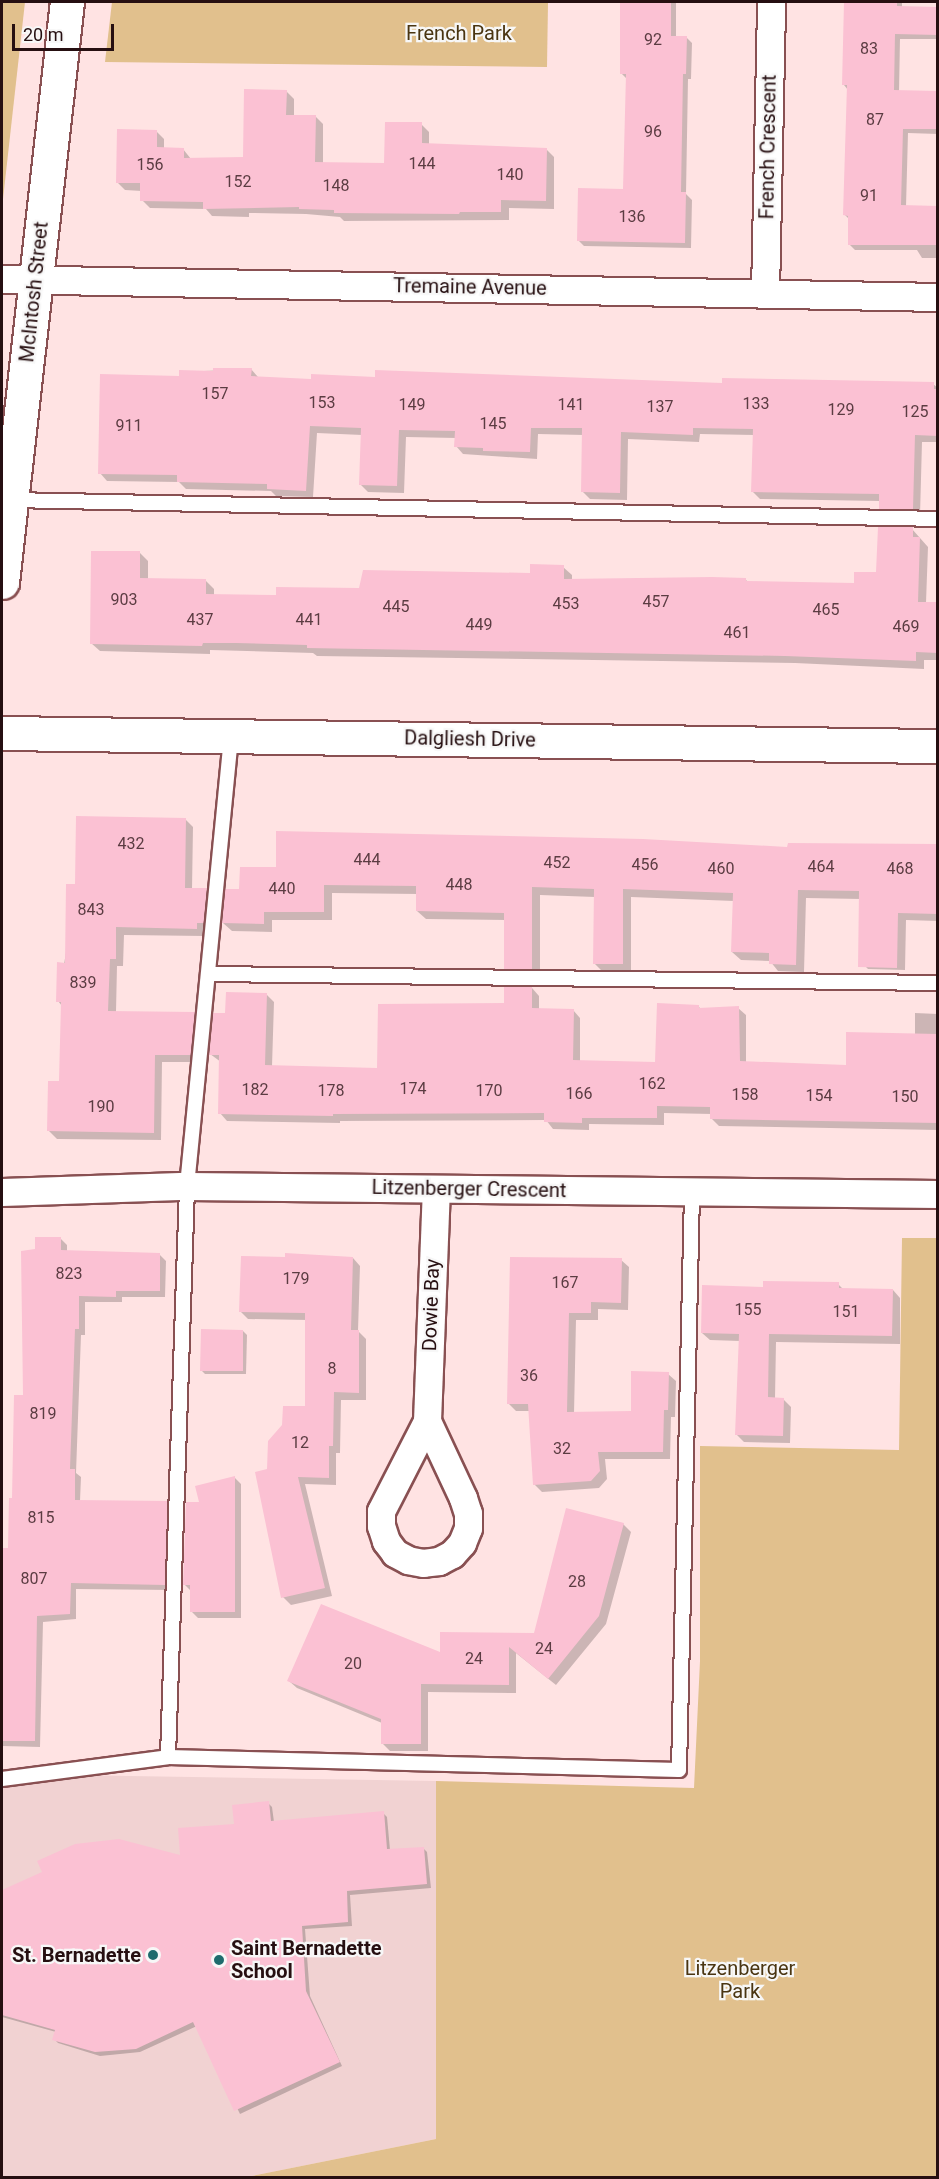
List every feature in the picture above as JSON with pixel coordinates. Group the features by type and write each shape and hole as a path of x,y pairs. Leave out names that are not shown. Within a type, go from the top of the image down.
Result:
{"street":[{"name":"McIntosh Street","path":"2,582 7,500 67,2"},
{"name":"French Crescent","path":"765,293 771,2"},
{"name":"Tremaine Avenue","path":"2,279 938,297"},
{"name":"Dalgliesh Drive","path":"2,733 938,746"},
{"name":"Litzenberger Crescent","path":"2,1192 187,1186 938,1194"},
{"name":"Dowie Bay","path":"427,1421 463,1498 468,1513 468,1528 462,1543 452,1554 438,1561 423,1563 408,1560 395,1553 386,1541 381,1526 381,1511 427,1421 436,1189"}],"lane":[{"path":"7,500 938,519"},
{"path":"168,1757 187,1186 210,974 231,736"},
{"path":"210,974 938,983"},
{"path":"2,1779 168,1757 679,1770 692,1192"}],"shaded area":[{"name":"Saint Bernadette School","path":"2,1774 436,1781 436,2139 247,2177 2,2178"}],"green space":[{"path":"2,2 25,2 2,208"},
{"name":"French Park","path":"112,2 548,2 547,67 105,62"},
{"name":"Litzenberger Park","path":"902,1238 938,1238 937,2177 247,2177 436,2139 436,1781 694,1788 700,1661 700,1446 899,1450"}],"building":[{"path":"620,2 671,2 671,36 687,36 686,74 683,74 681,192 686,192 685,243 577,241 578,188 623,189 626,74 620,74"},
{"path":"844,2 897,2 897,6 938,7 938,35 895,34 894,90 938,91 938,129 903,129 901,205 938,206 938,245 848,245 848,216 843,215 847,85 842,85"},
{"path":"244,89 287,90 286,115 316,115 315,162 384,163 385,122 422,122 422,143 547,148 546,201 501,200 501,212 460,212 459,214 334,213 334,210 299,209 299,207 203,209 203,202 140,201 140,183 116,183 117,129 157,130 157,147 184,148 184,158 243,157"},
{"path":"213,368 252,368 251,376 311,379 311,374 375,377 375,370 722,383 722,378 934,382 934,389 938,389 938,436 915,435 913,509 879,509 879,494 751,492 753,429 693,428 693,435 621,432 620,493 581,492 582,428 531,428 530,452 483,451 483,448 454,447 455,431 399,430 397,486 359,485 361,428 310,426 306,491 267,489 267,484 177,482 177,475 98,474 100,374 179,376 179,370 213,371"},
{"path":"878,527 913,527 913,537 920,537 918,602 938,602 938,653 916,652 916,661 785,656 307,648 307,645 236,643 203,643 202,646 90,644 91,551 140,551 140,578 206,579 206,594 276,595 276,587 359,588 363,570 530,573 530,564 564,565 564,579 712,577 746,578 746,581 854,583 854,572 876,572"},
{"path":"76,816 186,818 185,888 207,888 204,923 197,923 197,929 116,927 116,959 110,959 108,1011 195,1012 191,1055 155,1055 154,1133 47,1131 48,1081 59,1081 61,1002 56,1002 57,962 65,963 66,884 75,884"},
{"path":"276,831 643,839 787,847 788,843 938,844 938,914 898,913 897,968 858,967 859,891 798,890 796,965 769,964 769,953 731,952 733,893 623,889 623,964 593,964 594,889 532,887 532,969 504,969 504,913 416,911 416,886 324,885 324,912 264,912 264,924 222,923 225,889 239,889 240,867 276,867"},
{"path":"504,987 532,987 532,1008 574,1009 573,1060 655,1062 657,1003 699,1005 699,1008 739,1006 740,1061 846,1065 846,1032 938,1034 938,1123 710,1119 710,1107 657,1106 657,1118 582,1118 582,1123 544,1122 544,1113 333,1114 333,1116 218,1114 219,1055 209,1055 213,1013 225,1013 226,992 267,993 265,1065 377,1068 378,1004 504,1003"},
{"path":"35,1237 61,1237 61,1250 160,1253 160,1291 116,1291 116,1297 79,1296 79,1329 75,1329 70,1469 75,1469 75,1500 168,1501 165,1585 71,1583 70,1614 37,1616 35,1741 2,1741 2,1548 8,1548 9,1498 12,1498 14,1395 23,1395 21,1251 35,1249"},
{"path":"285,1253 353,1257 351,1330 359,1330 359,1393 334,1392 333,1446 329,1446 329,1478 298,1477 325,1588 281,1598 255,1472 267,1469 268,1441 282,1425 283,1406 305,1406 305,1313 239,1312 241,1256 285,1257"},
{"path":"510,1257 622,1258 621,1303 591,1302 591,1313 569,1313 567,1412 631,1411 631,1371 669,1372 668,1410 664,1410 663,1452 598,1452 600,1471 591,1481 533,1485 528,1404 507,1404"},
{"path":"763,1281 839,1282 839,1288 893,1289 892,1336 769,1334 768,1397 784,1398 783,1436 735,1435 739,1334 701,1333 702,1285 763,1287"},
{"path":"201,1329 243,1330 243,1371 200,1371"},
{"path":"235,1476 235,1612 190,1612 190,1585 183,1585 186,1502 199,1502 195,1486"},
{"path":"566,1508 624,1523 599,1616 548,1679 509,1647 509,1685 421,1684 421,1744 381,1744 381,1719 287,1681 321,1604 440,1652 440,1632 534,1633"},
{"name":"St. Bernadette","path":"269,1801 271,1821 384,1811 387,1849 424,1847 427,1884 347,1891 348,1922 302,1926 306,1991 340,2062 234,2111 193,2022 136,2049 95,2052 52,2040 55,2030 2,2015 2,1890 42,1872 37,1861 75,1844 119,1839 180,1855 178,1828 234,1824 232,1805"}],"place":[{"name":"St. Bernadette","path":"153,1955"},
{"name":"Saint Bernadette School","path":"219,1960"}]}
